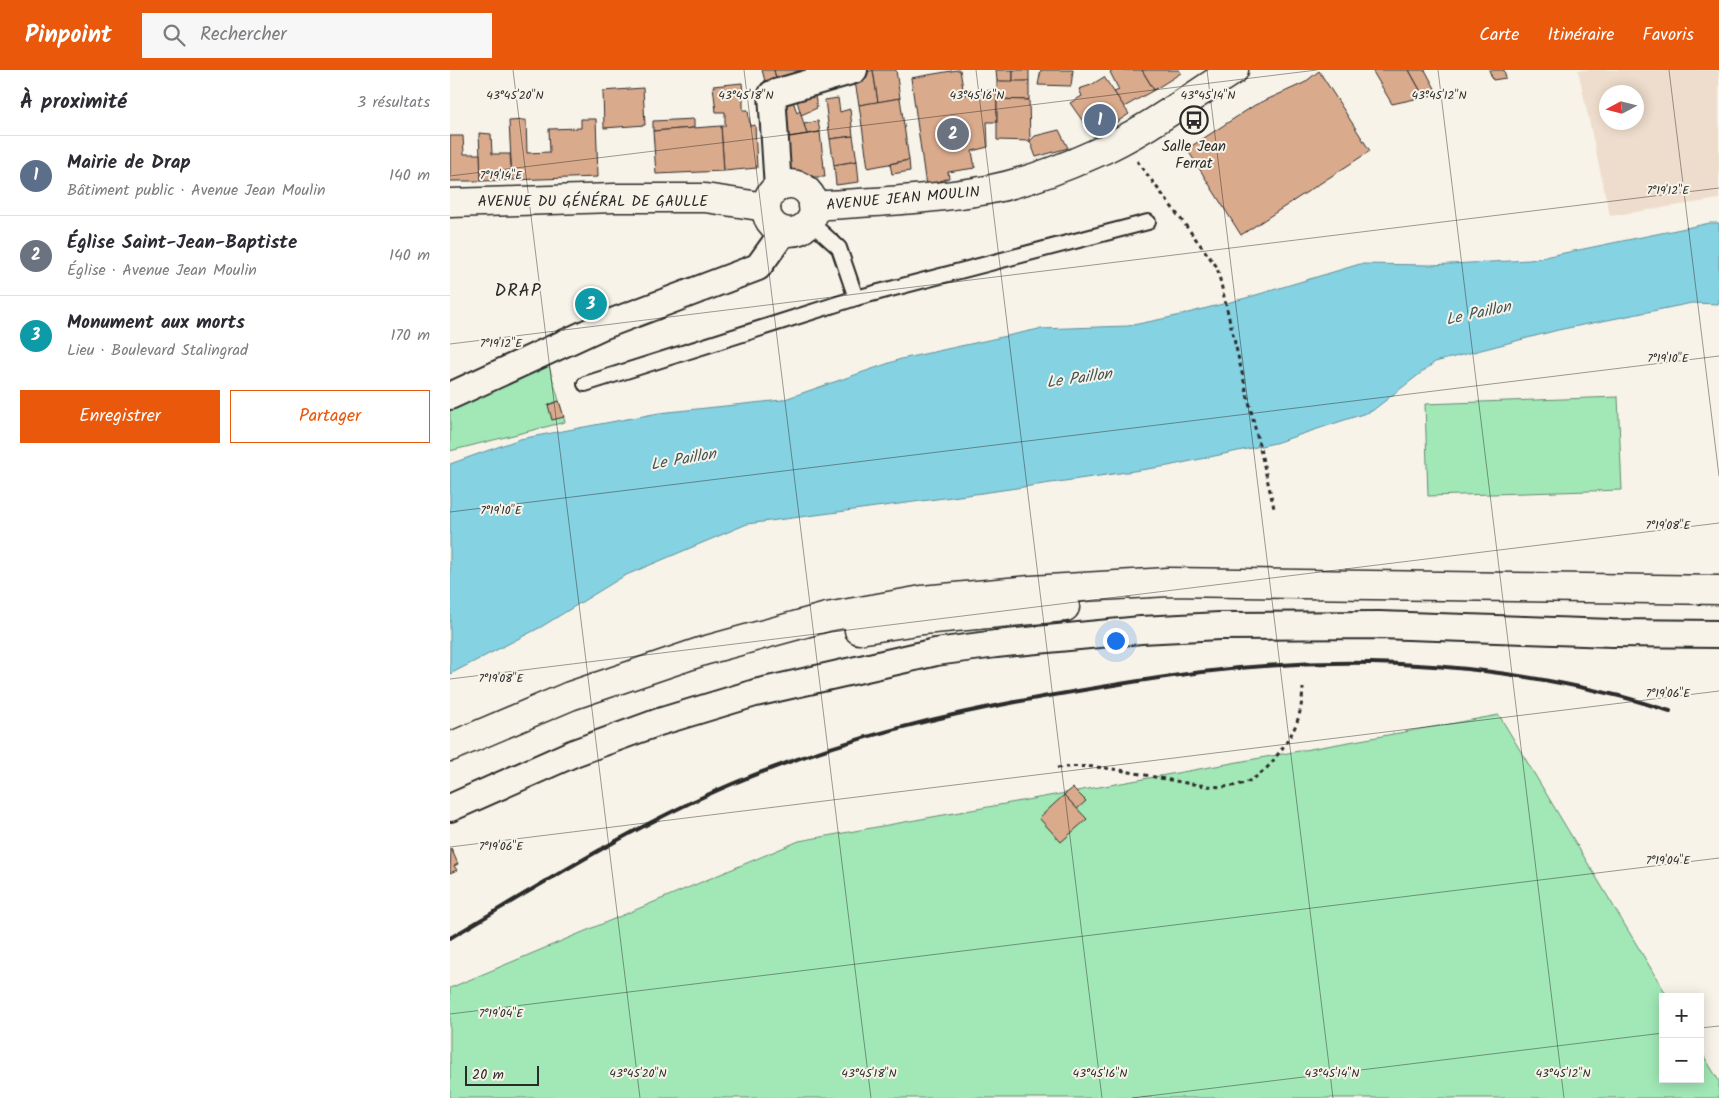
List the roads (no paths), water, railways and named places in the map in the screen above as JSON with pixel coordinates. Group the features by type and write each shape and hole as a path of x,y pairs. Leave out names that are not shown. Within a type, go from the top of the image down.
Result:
{"main road":[{"name":"AVENUE JEAN MOULIN","path":"811,214 988,190 1066,166 1122,140 1234,70"},
{"path":"793,184 800,187 811,198 811,214 798,230 784,231 777,228 771,222 772,197 793,184"},
{"name":"AVENUE DU GÉNÉRAL DE GAULLE","path":"450,203 615,198 772,197"},
{"path":"450,747 570,696 703,651 827,617 922,600 1031,590 1168,582 1719,590"},
{"path":"450,764 574,713 706,669 824,635 923,620 1031,609 1170,599 1719,607"}],"street":[{"path":"772,197 772,94 854,70"},
{"path":"450,396 602,326 758,267 784,231"},
{"path":"450,808 574,752 659,722 755,693 936,652 996,644 1122,632 1220,626 1378,625 1612,633 1719,634"}],"lane":[{"path":"811,214 839,248 856,298"},
{"path":"585,384 856,298 1148,222"}],"water":[{"name":"Le Paillon","path":"1710,223 1719,223 1719,304 1692,303 1558,330 1435,362 1372,411 1275,443 1168,466 747,524 624,576 541,627 450,674 450,464 520,439 659,413 782,400 901,359 1039,329 1128,326 1172,317 1246,298 1360,264 1430,265 1530,260"}],"railway":[{"path":"450,938 624,837 695,800 732,784 815,753 857,740 942,717 985,708 1177,675 1262,666 1364,663 1465,669 1516,676 1566,684 1629,698 1670,711"}],"place":[{"name":"Mairie de Drap","path":"1100,120"},
{"name":"Salle Jean Ferrat","path":"1194,120"},
{"name":"Église Saint-Jean-Baptiste","path":"953,134"},
{"name":"Monument aux morts","path":"591,304"}],"district":[{"name":"DRAP","path":"518,290"}]}
